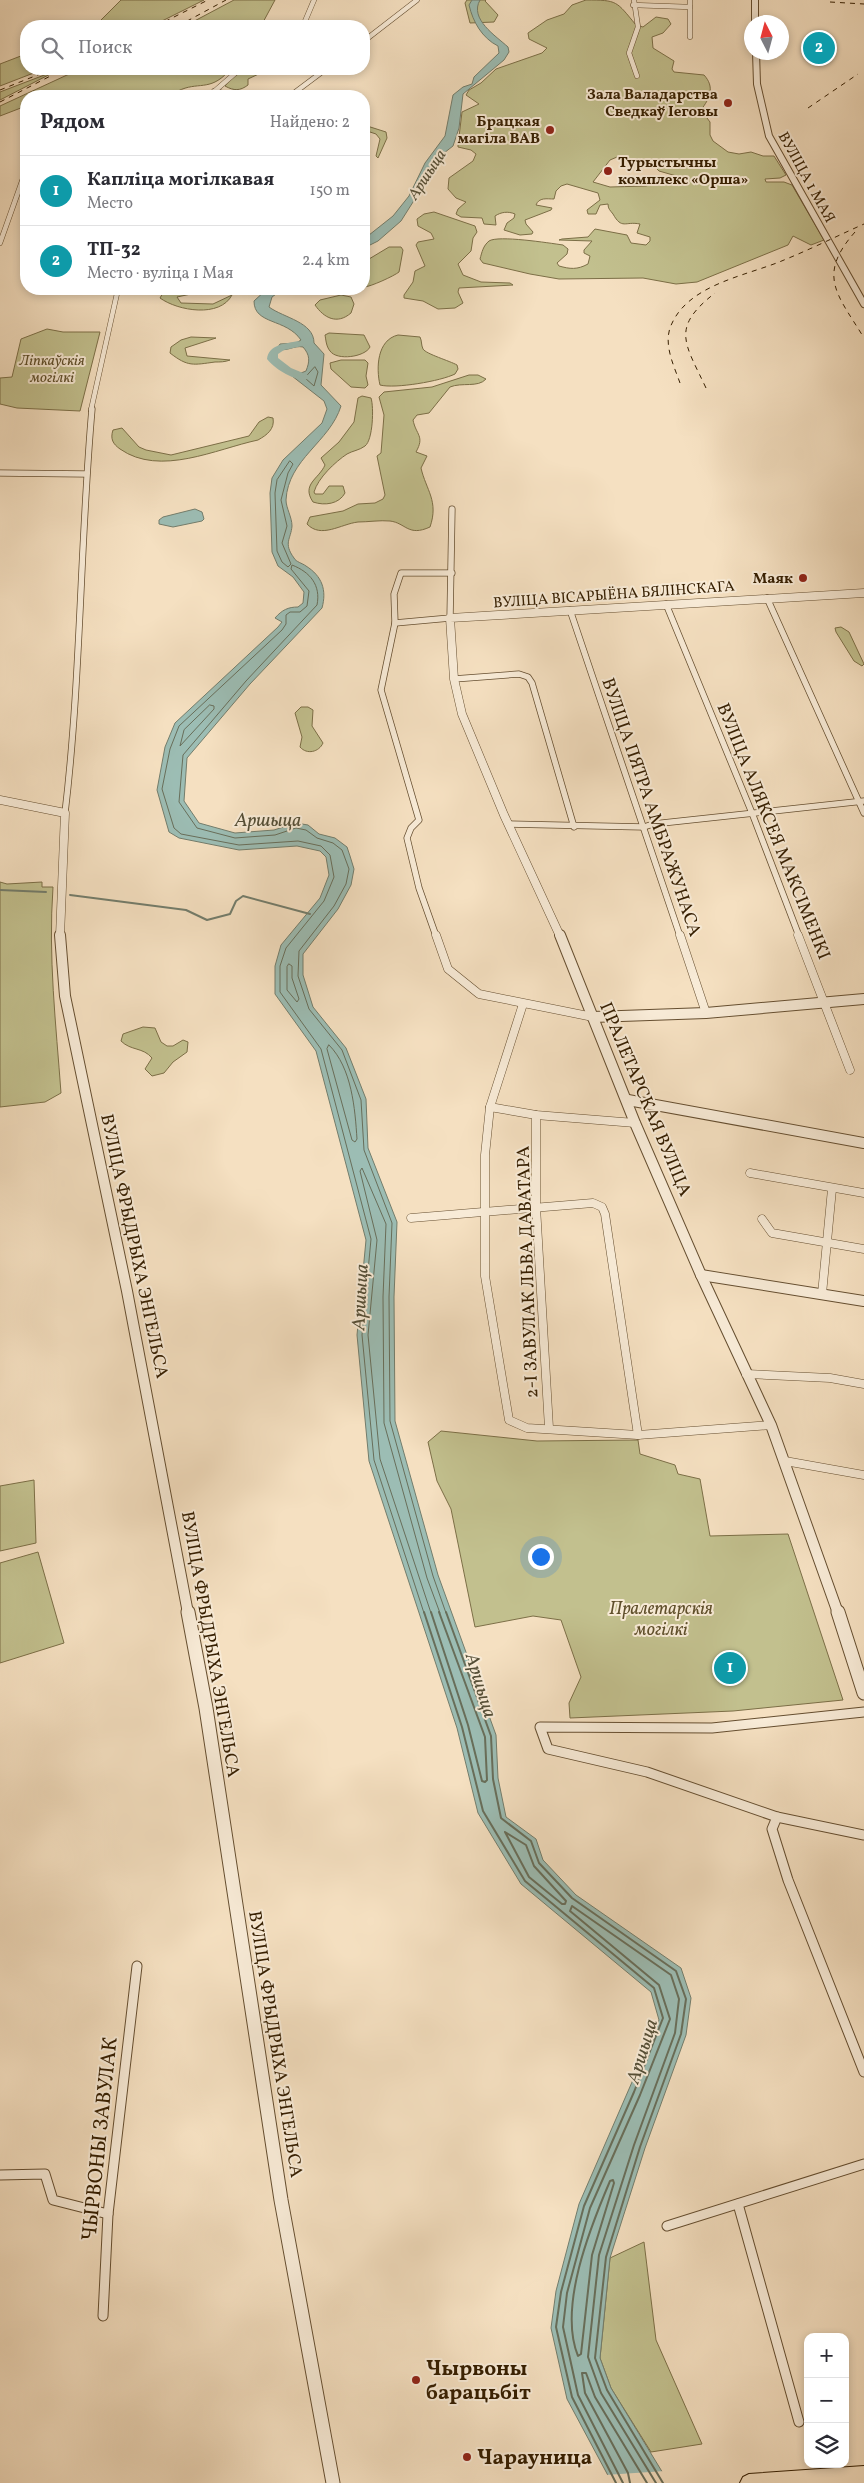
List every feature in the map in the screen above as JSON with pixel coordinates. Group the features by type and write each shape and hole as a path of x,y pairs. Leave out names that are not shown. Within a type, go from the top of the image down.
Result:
{"main road":[{"path":"749,2483 864,2475"}],"street":[{"path":"306,20 314,0"},
{"path":"410,0 416,1"},
{"path":"690,0 690,37"},
{"path":"755,0 755,15"},
{"path":"370,36 416,1"},
{"path":"637,76 629,53 637,34 638,22 632,10 633,2 690,6"},
{"name":"ВУЛІЦА 1 МАЯ","path":"756,60 757,84 769,136 864,304"},
{"path":"215,90 233,75"},
{"path":"298,90 317,75"},
{"path":"0,243 13,213 20,186"},
{"path":"0,800 65,813 75,715 86,474 95,383 117,295"},
{"path":"0,472 86,474"},
{"name":"ПРАЛЕТАРСКАЯ ВУЛІЦА","path":"452,509 450,618 454,679 462,714 508,824 556,925 628,1100 635,1123 785,1461 864,1693"},
{"path":"452,572 401,573 394,594 395,623 380,690 419,820 411,828 407,838 419,888 448,969 479,994 593,1017 706,1013 864,999"},
{"name":"ВУЛІЦА ВІСАРЫЁНА БЯЛІНСКАГА","path":"395,623 570,610 864,593"},
{"path":"767,598 861,801 864,813"},
{"name":"ВУЛІЦА АЛЯКСЕЯ МАКСІМЕНКІ","path":"666,604 752,813 850,1070"},
{"name":"ВУЛІЦА ПЯТРА АМБРАЖУНАСА","path":"570,610 706,1013"},
{"path":"454,679 518,674 528,677 532,683 574,827"},
{"path":"508,824 574,827 644,827 653,824 861,801"},
{"name":"ВУЛІЦА ФРЫДРЫХА ЭНГЕЛЬСА","path":"65,813 58,920 60,962 65,996 127,1291 206,1708 281,2200 333,2483"},
{"path":"523,1004 490,1107 485,1155 485,1276 509,1420 527,1428 638,1435 770,1425"},
{"path":"628,1100 762,1126 864,1143"},
{"path":"490,1107 536,1114 635,1123"},
{"name":"2-І ЗАВУЛАК ЛЬВА ДАВАТАРА","path":"536,1114 536,1207 549,1428"},
{"path":"750,1173 864,1194"},
{"path":"822,1294 832,1189"},
{"path":"411,1218 593,1203 602,1207 605,1214 638,1435"},
{"path":"762,1219 772,1233 864,1249"},
{"path":"701,1275 864,1301"},
{"path":"746,1374 830,1378 864,1384"},
{"path":"785,1461 864,1474"},
{"path":"864,1712 712,1728 540,1727 548,1748 647,1772 777,1817 864,1835"},
{"path":"777,1817 772,1829 788,1880 864,2072"},
{"name":"ЧЫРВОНЫ ЗАВУЛАК","path":"103,2316 108,2214 137,1966"},
{"path":"667,2226 864,2164"},
{"path":"0,2175 45,2174 54,2200 108,2214"},
{"path":"738,2204 799,2422"}],"green space":[{"path":"121,0 204,0 164,20 101,20"},
{"path":"234,0 275,0 264,20 196,20"},
{"path":"467,0 486,0 498,15 494,22 470,23 465,3"},
{"path":"586,0 611,2 620,7 636,25 643,27 656,17 668,19 671,24 663,33 652,37 653,48 674,61 672,69 674,72 704,75 707,79 710,92 701,110 710,122 710,135 713,141 728,152 739,154 751,152 763,156 774,156 786,175 780,178 765,179 766,182 784,182 792,185 824,240 811,245 793,236 788,245 697,282 676,284 643,278 559,279 483,263 480,259 484,247 489,241 494,239 524,240 563,245 568,249 567,254 557,263 559,266 567,268 588,264 590,256 584,253 584,250 592,241 559,240 562,239 588,237 595,229 627,235 631,243 646,245 650,241 650,237 637,233 640,224 624,224 619,222 609,209 608,204 600,205 596,214 588,214 587,210 600,200 598,193 567,184 561,186 556,191 554,199 537,202 536,205 552,208 525,220 533,232 532,234 520,235 504,230 507,223 514,218 515,214 512,213 505,212 495,216 496,225 484,224 482,218 461,217 456,214 458,209 466,202 456,198 448,189 449,178 473,161 476,154 471,150 458,147 462,112 479,104 466,95 469,90 481,83 496,69 542,53 547,48 529,39 528,33 547,20 564,14 572,5","holes":["617,157 635,159 638,162 653,165 659,171 687,179 688,184 659,182 646,186 610,187 593,182 610,160"]},
{"path":"20,56 20,75 28,75 0,86 0,64"},
{"path":"44,75 48,75 0,100 0,92"},
{"path":"67,75 224,75 215,82 180,90 35,90"},
{"path":"236,75 256,75 248,79 248,85 240,89 231,89 225,86 232,77"},
{"path":"20,97 20,108 0,116 0,106"},
{"path":"370,127 386,132 387,138 378,158 376,156 380,139 376,134 370,132"},
{"path":"434,212 475,226 477,232 473,238 471,251 458,264 463,275 481,282 510,283 513,285 459,288 458,292 463,303 455,308 438,309 423,301 404,298 413,282 415,271 425,266 416,245 418,242 434,239 431,233 418,226 417,219 424,214"},
{"path":"389,247 401,247 403,250 399,272 370,285 370,258"},
{"path":"162,295 186,295 177,297 181,303 213,304 232,295 218,307 198,310 177,306 160,298"},
{"path":"341,295 351,297 354,304 351,313 341,319 327,316 315,305 320,300"},
{"name":"Ліпкаўскія могілкі","path":"47,329 63,332 100,332 80,411 17,408 0,404 0,378 12,377 21,339"},
{"path":"329,333 364,335 370,347 363,353 351,357 338,356 330,351 326,343 325,335"},
{"path":"398,335 420,337 422,348 425,351 457,365 458,369 455,374 418,384 380,385 378,363 382,349 391,338"},
{"path":"191,337 216,338 185,348 187,356 230,360 191,364 182,361 170,353 171,347 181,340"},
{"path":"341,360 365,360 368,363 366,376 368,385 365,388 351,387 331,369 330,363"},
{"path":"469,375 478,375 486,379 479,383 450,387 429,413 417,415 413,420 420,439 416,452 427,456 421,468 431,496 433,510 430,527 417,531 395,522 382,521 358,522 331,529 318,530 307,524 310,517 343,511 358,504 375,503 383,499 385,495 377,456 381,453 384,415 379,397 384,392 432,387"},
{"path":"362,396 371,398 372,402 373,416 368,443 347,454 332,466 319,481 314,492 315,494 323,494 329,486 343,486 345,493 335,502 322,504 313,502 309,491 312,482 325,465 321,458 339,442 354,422 358,398"},
{"path":"268,417 273,418 272,428 258,440 206,454 170,461 153,461 136,457 120,449 112,439 113,430 122,428 139,447 171,455 249,436 259,422"},
{"path":"841,627 849,632 864,664 862,666 854,661 836,632 835,628"},
{"path":"301,707 308,707 313,710 312,726 323,743 319,749 309,752 300,747 302,737 295,713"},
{"path":"0,882 7,884 42,882 42,887 53,887 52,965 61,1093 45,1102 0,1107"},
{"path":"143,1027 155,1028 161,1042 167,1046 173,1046 183,1040 188,1042 187,1052 173,1062 164,1073 152,1076 145,1069 152,1058 145,1052 121,1041 123,1034"},
{"name":"Пралетарскія могілкі","path":"441,1431 537,1441 638,1440 640,1454 675,1465 678,1474 700,1479 710,1536 788,1534 843,1700 733,1711 570,1718 569,1703 581,1677 561,1620 533,1616 475,1627 451,1509 437,1481 428,1442"},
{"path":"34,1480 36,1543 0,1551 0,1486"},
{"path":"38,1552 64,1643 0,1663 0,1563"},
{"path":"644,2242 656,2340 702,2444 651,2452 611,2388 600,2358 610,2258"}],"water":[{"name":"Аршыца","path":"472,0 480,0 478,14 481,20 508,47 509,52 504,60 463,94 459,128 453,146 444,153 401,221 378,241 370,245 370,234 393,216 409,196 425,163 445,136 453,95 463,87 472,84 474,77 499,53 498,46 487,39 476,23 469,5"},
{"path":"260,295 275,295 272,297 269,307 304,325 309,330 313,336 314,343 324,354 321,385 341,406 336,419 294,473 288,486 286,500 292,526 288,545 291,553 295,559 316,574 322,584 324,595 322,608 250,684 187,758 184,801 199,823 235,833 274,830 296,823 308,825 319,834 335,838 347,847 354,869 351,885 338,909 303,954 303,975 313,1007 346,1048 366,1099 368,1148 397,1222 394,1297 395,1421 438,1575 496,1735 498,1778 506,1817 536,1839 543,1860 576,1895 681,1968 691,1998 686,2035 645,2148 610,2258 600,2358 611,2388 669,2483 612,2483 567,2399 551,2328 556,2291 579,2204 659,2020 651,1992 521,1884 478,1813 457,1728 369,1461 357,1335 366,1240 316,1051 275,994 275,966 281,945 320,898 329,875 326,857 320,851 297,846 239,850 179,838 169,832 157,790 165,747 175,723 278,627 282,622 275,618 278,615 303,603 304,592 293,577 278,566 272,552 270,493 272,478 283,460 322,423 327,409 324,401 283,369 301,373 306,371 309,361 303,347 284,350 277,349 280,344 296,343 301,340 287,328 259,314 255,309 254,301"},
{"path":"195,509 202,512 204,519 202,521 173,527 159,524 159,520 163,517"}],"pier":[{"path":"665,2471 672,2483 609,2483 605,2475"}],"waterway":[{"path":"298,344 280,348 273,353 272,359 287,370 304,377"},
{"path":"0,890 46,892"},
{"path":"70,895 186,910 207,920 230,914 236,901 243,896 310,914"}],"railway":[{"path":"168,20 208,0"},
{"path":"189,20 226,0"},
{"path":"830,2 864,4"},
{"path":"808,108 858,74"},
{"path":"0,90 38,75"},
{"path":"23,90 52,75"},
{"path":"0,102 20,92"},
{"path":"680,383 669,349 668,335 678,313 689,301 703,291 784,260 864,224"},
{"path":"855,232 843,247 836,261 834,274 839,297 864,338"},
{"path":"706,388 692,359 686,337 687,327 692,316 715,293"}],"place":[{"name":"ТП-32","path":"819,48"},
{"name":"Зала Валадарства Сведкаў Іеговы","path":"728,103"},
{"name":"Брацкая магіла ВАВ","path":"550,130"},
{"name":"Турыстычны комплекс «Орша»","path":"608,171"},
{"name":"Маяк","path":"803,578"},
{"name":"Капліца могілкавая","path":"730,1668"},
{"name":"Чырвоны барацьбіт","path":"416,2380"},
{"name":"Чарауница","path":"467,2457"}]}
